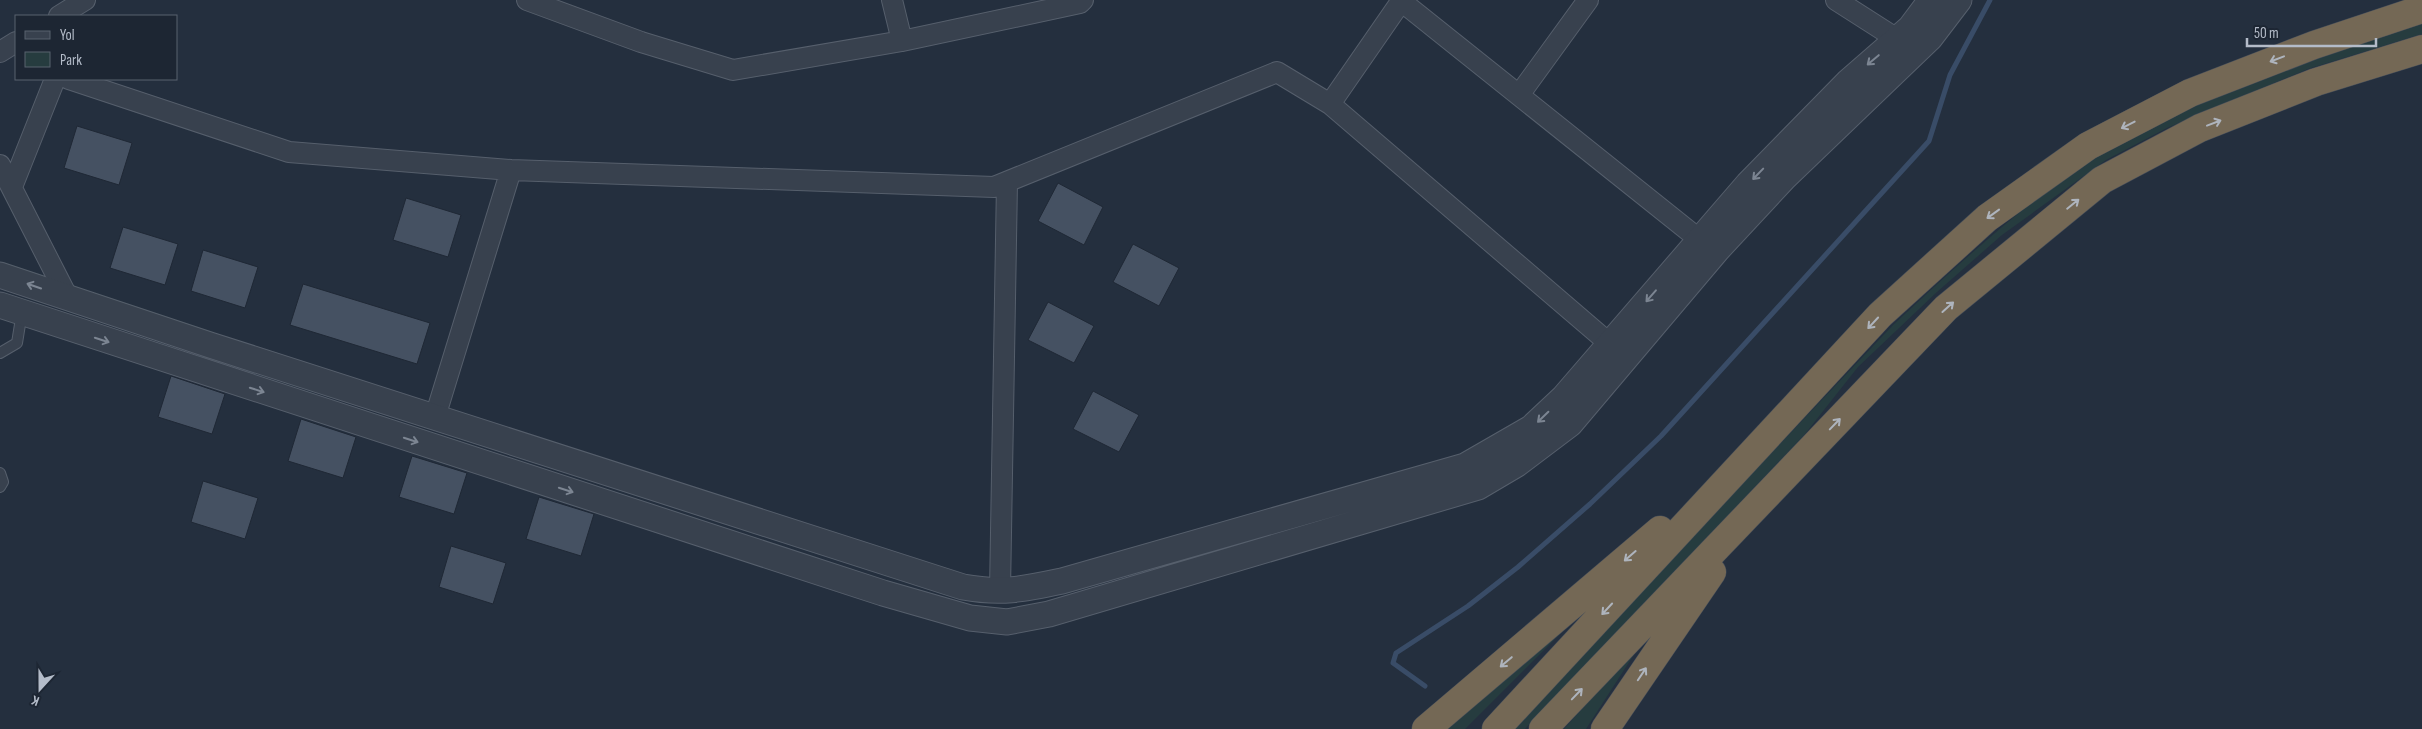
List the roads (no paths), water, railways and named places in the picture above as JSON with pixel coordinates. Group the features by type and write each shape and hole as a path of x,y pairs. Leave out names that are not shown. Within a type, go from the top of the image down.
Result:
{"highway":[{"path":"1496,729 1880,315 1987,218 2088,146 2190,93 2314,45 2422,8"},
{"path":"1543,729 1946,308 2102,180 2200,128 2316,82 2422,50"},
{"path":"1426,729 1748,457"},
{"path":"1606,729 1714,568 1801,459"}],"street":[{"path":"61,15 85,0"},
{"path":"527,0 641,42 733,70 902,41 1080,3 1083,0"},
{"path":"892,0 902,41"},
{"path":"1519,95 1588,0"},
{"path":"1836,0 1897,40"},
{"path":"0,275 963,587 990,592 1021,590 1062,581 1465,466 1532,428 1564,397 1748,184 1848,82 1910,28 1931,0"},
{"path":"11,309 883,593 970,618 1007,622 1049,614 1478,486 1517,464 1570,424 1718,249 1784,178 1930,38 1959,0"},
{"path":"1330,104 1401,1 1700,240"},
{"path":"0,52 15,43"},
{"path":"0,56 15,61"},
{"path":"72,80 289,152 511,170 994,187 1277,72 1330,104 1610,344"},
{"path":"12,188 55,80"},
{"path":"0,165 68,298"},
{"path":"434,417 511,170"},
{"path":"1000,591 1007,182"}],"lane":[{"path":"0,354 18,343 11,309"},
{"path":"0,473 3,482 0,487"}],"waterway":[{"path":"1425,686 1393,663 1396,653 1468,606 1518,567 1590,504 1661,436 1929,141 1950,75 1990,0"}]}
